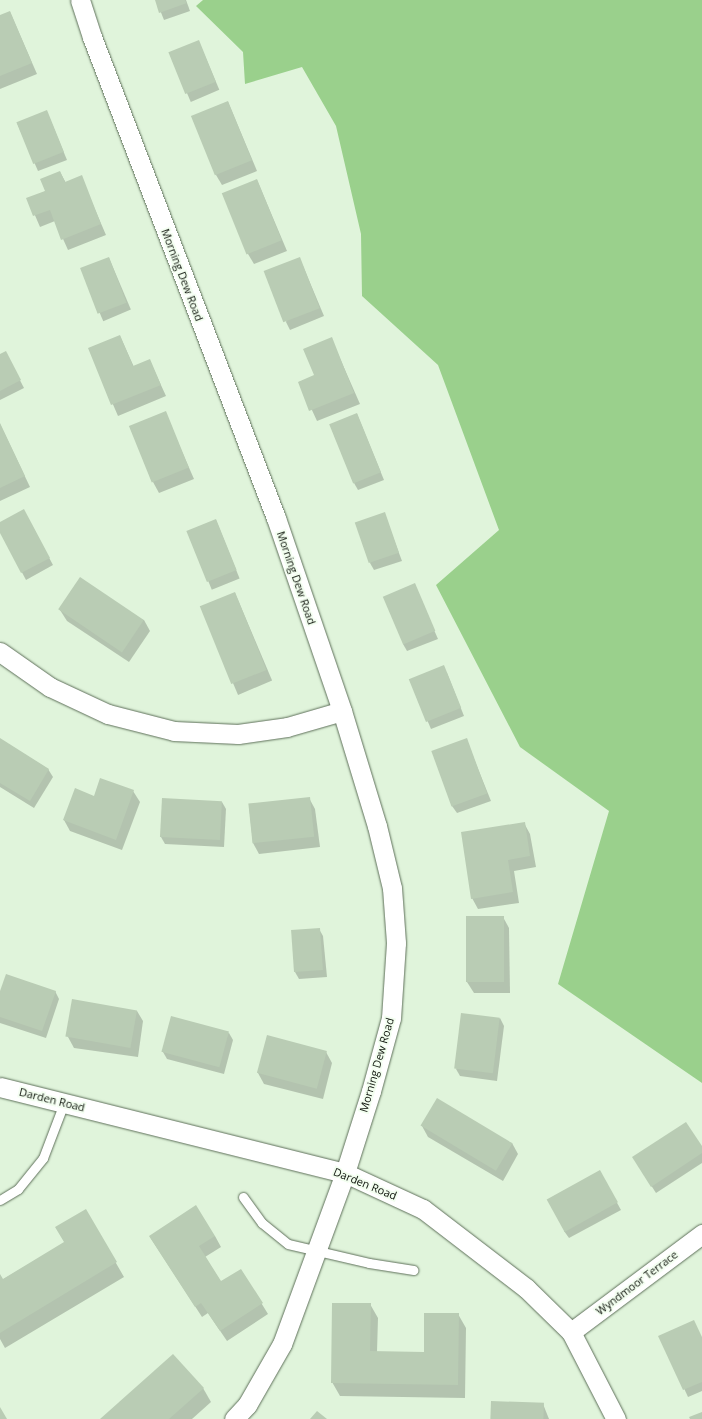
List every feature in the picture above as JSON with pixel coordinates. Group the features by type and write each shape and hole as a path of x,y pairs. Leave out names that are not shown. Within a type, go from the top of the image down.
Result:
{"street":[{"name":"Morning Dew Road","path":"80,0 92,37 276,518 342,711 377,826 392,888 396,943 391,1018 345,1173 282,1344 247,1405 234,1419"},
{"path":"0,652 50,687 108,714 174,731 238,734 287,727 342,711"},
{"name":"Darden Road","path":"0,1087 345,1173 423,1209 526,1288 571,1332 616,1419"},
{"name":"Wyndmoor Terrace","path":"571,1332 702,1234"}],"lane":[{"path":"0,1200 18,1189 43,1158 64,1103"},
{"path":"243,1197 262,1223 288,1244 369,1263 413,1270"}],"green space":[{"path":"203,0 702,0 702,1083 558,984 609,811 520,747 436,585 499,530 438,365 362,296 361,234 336,126 302,67 245,84 243,52 196,6"}],"building":[{"path":"155,0 185,0 187,3 159,13"},
{"path":"10,11 32,63 0,76 0,15"},
{"path":"199,40 216,82 185,94 168,52"},
{"path":"228,101 252,160 215,175 191,116"},
{"path":"47,110 64,152 33,164 16,122"},
{"path":"60,171 65,182 82,175 101,224 61,240 50,210 33,216 26,198 45,191 40,179"},
{"path":"257,179 282,240 246,254 222,193"},
{"path":"109,257 127,303 98,314 80,268"},
{"path":"300,257 320,308 283,322 264,271"},
{"path":"120,335 133,366 150,359 161,385 111,405 88,348"},
{"path":"332,337 354,393 309,411 298,382 314,375 303,349"},
{"path":"6,351 21,380 0,391 0,354"},
{"path":"166,411 189,468 152,483 129,426"},
{"path":"357,413 381,472 353,484 329,424"},
{"path":"0,423 25,476 0,488"},
{"path":"24,509 50,558 21,573 0,533 0,522"},
{"path":"385,512 399,553 369,563 355,522"},
{"path":"216,519 237,570 207,582 186,531"},
{"path":"80,577 144,620 122,652 58,609"},
{"path":"415,583 435,631 403,645 383,597"},
{"path":"235,592 266,670 231,684 200,606"},
{"path":"444,665 461,708 426,722 409,679"},
{"path":"0,738 49,769 30,801 0,783"},
{"path":"467,738 487,793 451,806 431,751"},
{"path":"100,778 134,790 116,840 63,820 75,788 94,796"},
{"path":"310,797 314,837 253,843 248,803"},
{"path":"162,798 222,801 220,840 160,837"},
{"path":"525,822 530,856 508,860 513,892 471,899 461,832"},
{"path":"466,916 504,916 504,982 466,982"},
{"path":"320,928 323,970 294,972 291,930"},
{"path":"6,974 56,991 42,1031 0,1017 0,991"},
{"path":"72,999 137,1010 130,1048 65,1036"},
{"path":"461,1013 500,1018 493,1073 454,1069"},
{"path":"171,1016 229,1032 219,1067 161,1052"},
{"path":"267,1035 327,1051 317,1089 257,1073"},
{"path":"437,1098 512,1143 496,1171 421,1125"},
{"path":"686,1122 702,1146 702,1153 651,1187 632,1157"},
{"path":"600,1170 618,1202 565,1232 547,1200"},
{"path":"196,1205 215,1236 199,1246 221,1281 241,1269 263,1303 220,1331 201,1303 195,1307 149,1236"},
{"path":"86,1209 117,1262 0,1333 0,1274 3,1279 64,1242 55,1227"},
{"path":"332,1303 371,1303 370,1351 424,1352 424,1313 459,1313 458,1385 331,1383"},
{"path":"694,1320 702,1337 702,1382 683,1390 658,1336"},
{"path":"173,1354 204,1388 169,1419 100,1419"},
{"path":"491,1401 544,1403 543,1419 490,1419"},
{"path":"0,1407 7,1419 0,1419"},
{"path":"317,1411 327,1419 310,1419"},
{"path":"702,1412 702,1419 690,1419 689,1417"}]}
